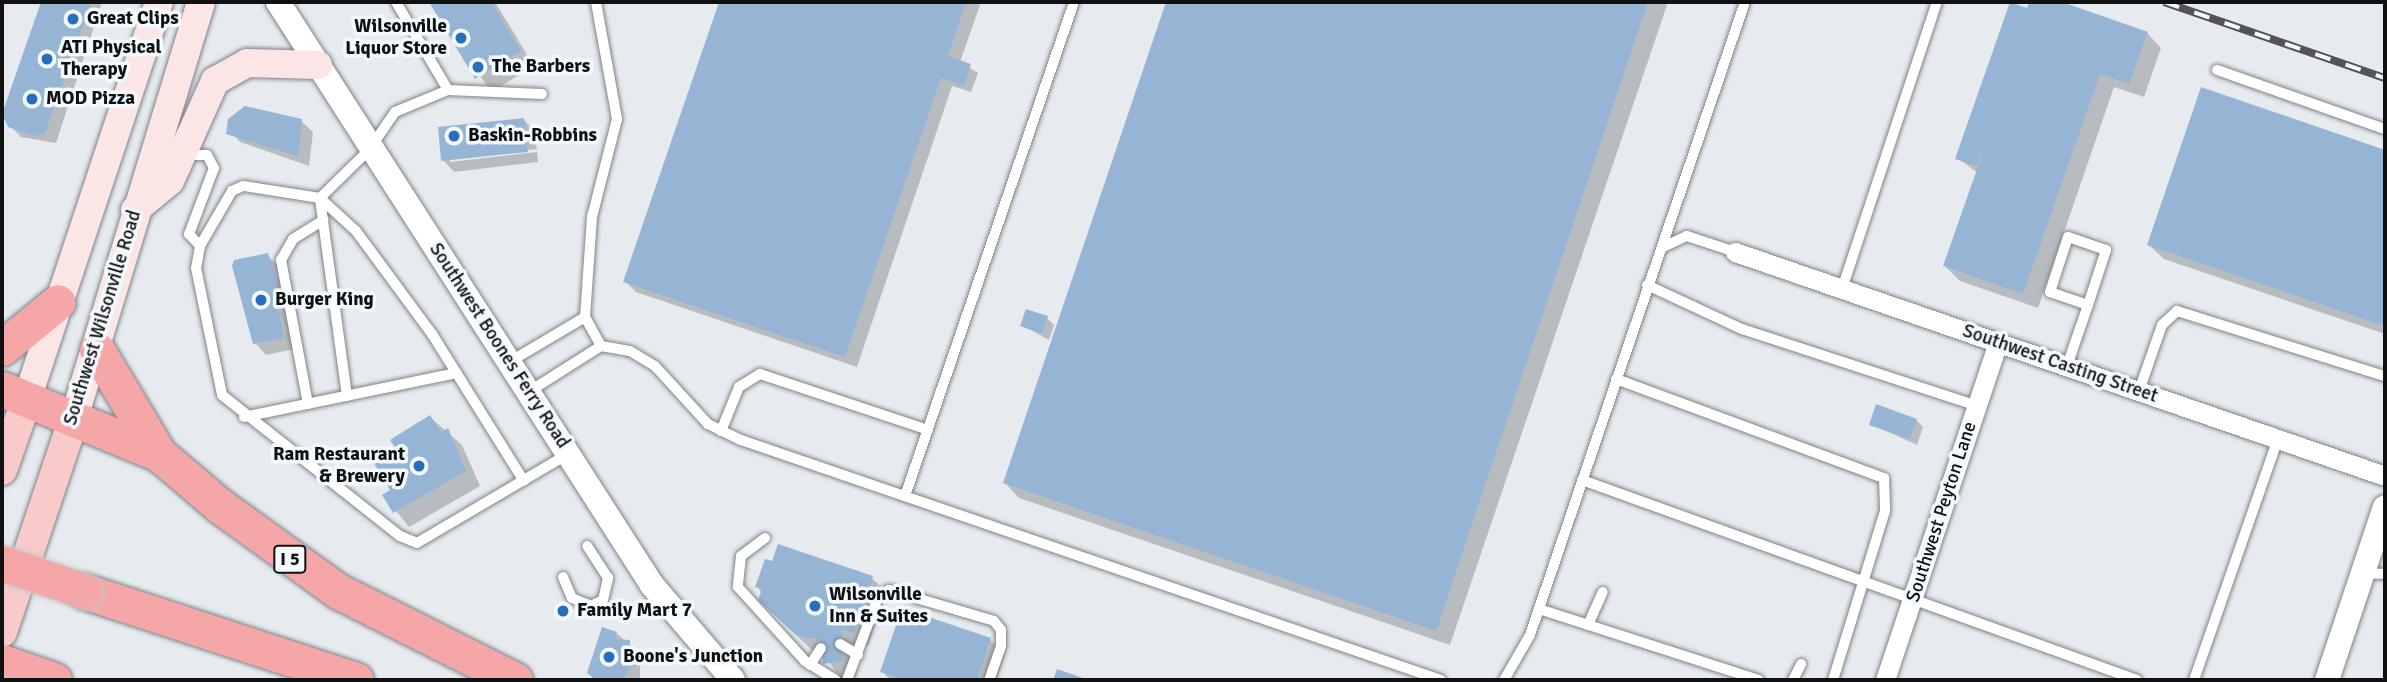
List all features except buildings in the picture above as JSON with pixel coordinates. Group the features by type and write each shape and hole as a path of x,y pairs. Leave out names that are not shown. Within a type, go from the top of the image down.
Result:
{"highway":[{"path":"2,348 58,303"},
{"name":"I 5","path":"97,350 159,454"},
{"name":"I 5","path":"14,394 73,421 159,454 338,591 515,680"},
{"path":"2,563 356,680"},
{"path":"2,662 54,680"}],"main road":[{"path":"2,470 14,394 58,303 159,2"},
{"name":"Southwest Wilsonville Road","path":"2,632 97,350 135,210 201,2"},
{"path":"135,210 170,181 204,96 228,72 284,60 318,65"}],"street":[{"name":"Southwest Boones Ferry Road","path":"278,2 369,150 511,361 659,594 733,680"},
{"name":"Southwest Casting Street","path":"1735,252 2385,476"},
{"name":"Southwest Peyton Lane","path":"1885,680 1998,343"},
{"path":"2327,680 2374,574 2385,507"}],"lane":[{"path":"396,2 448,90"},
{"path":"596,2 617,120 592,217 585,317 601,346"},
{"path":"905,496 1074,2"},
{"path":"1504,680 1539,609 1745,2"},
{"path":"1842,289 1937,2"},
{"path":"2217,70 2385,129"},
{"path":"320,198 369,150 396,112 448,90 542,94"},
{"path":"181,156 207,155 214,168 189,234 200,246"},
{"path":"524,481 456,373 356,231 320,198 243,186 232,191 200,246 196,268 222,395 244,417 417,543 524,481 569,454"},
{"path":"320,198 347,396"},
{"path":"308,404 281,260 293,239 323,220"},
{"path":"1663,247 1687,236 1735,252"},
{"path":"2067,366 2088,305 2106,250 2068,237 2050,292 2088,305"},
{"path":"1647,285 1742,329 1977,406"},
{"path":"2139,391 2162,325 2177,311 2385,376"},
{"path":"511,361 585,317"},
{"path":"530,391 601,346 631,351 655,366 677,397 722,431 1441,680"},
{"path":"244,417 456,373"},
{"path":"722,431 739,387 760,374 928,430"},
{"path":"1616,379 1884,478 1885,511 1867,579 1833,680"},
{"path":"2194,680 2278,439"},
{"path":"1582,480 1867,579 1912,600 2137,680"},
{"path":"765,538 741,556 738,587 810,665 835,680"},
{"path":"563,577 572,598 592,606 603,600 608,578 587,546"},
{"path":"847,680 878,597 889,590 994,621 1002,630 989,680"},
{"path":"1588,625 1603,592"},
{"path":"1539,609 1759,680"},
{"path":"840,644 858,655"},
{"path":"810,665 821,648"},
{"path":"1793,680 1801,664"}],"railway":[{"path":"2164,2 2385,78"}],"place":[{"name":"Great Clips","path":"73,19"},
{"name":"Wilsonville Liquor Store","path":"461,38"},
{"name":"ATI Physical Therapy","path":"47,59"},
{"name":"The Barbers","path":"478,67"},
{"name":"MOD Pizza","path":"32,99"},
{"name":"Baskin-Robbins","path":"454,136"},
{"name":"Burger King","path":"261,300"},
{"name":"Ram Restaurant & Brewery","path":"419,466"},
{"name":"Wilsonville Inn & Suites","path":"815,606"},
{"name":"Family Mart 7","path":"563,611"},
{"name":"Boone's Junction","path":"609,657"}]}
